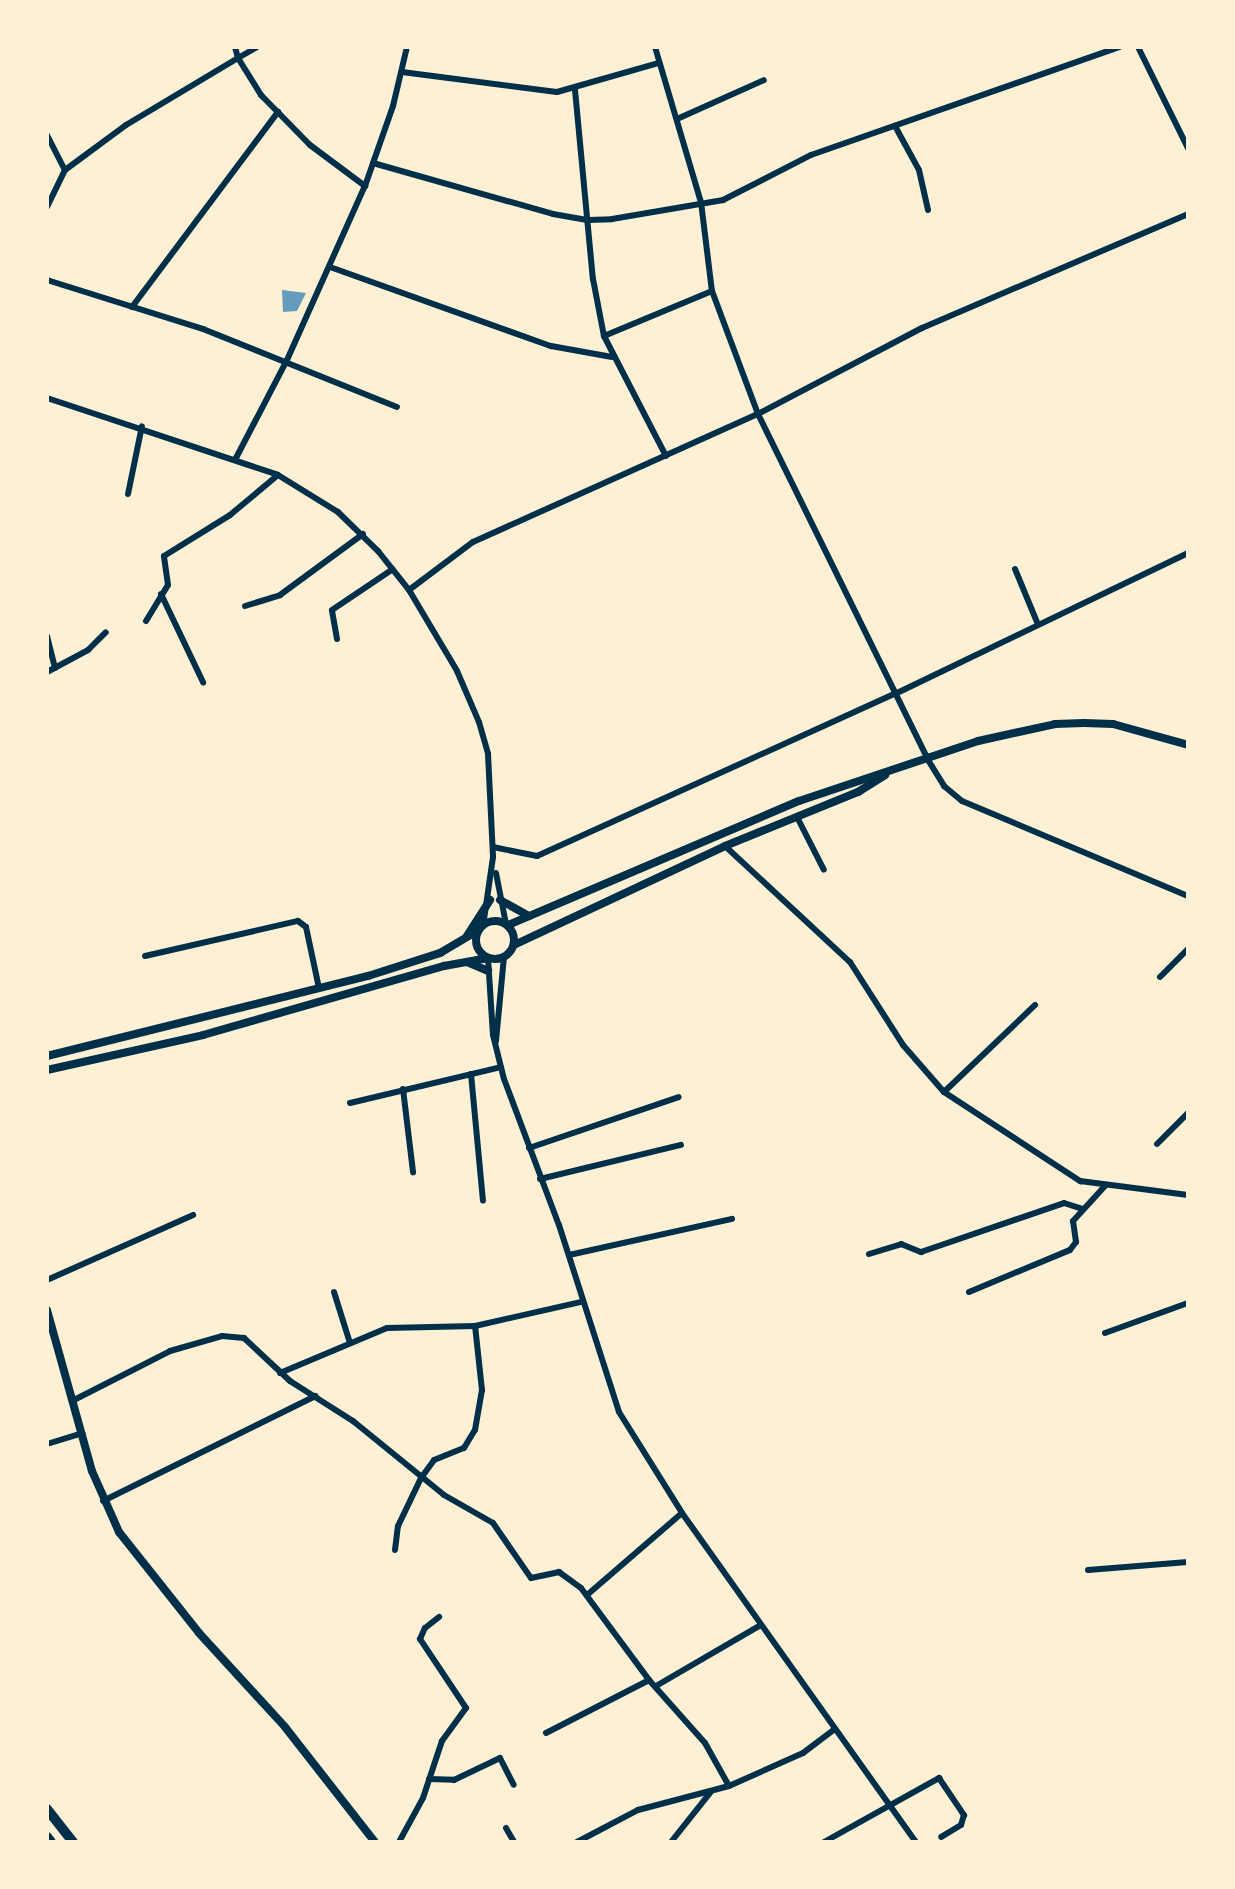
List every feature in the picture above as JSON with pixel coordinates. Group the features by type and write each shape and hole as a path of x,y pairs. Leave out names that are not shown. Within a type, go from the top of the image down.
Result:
{"highway":[{"path":"47,1809 73,1842"},
{"path":"47,1837 51,1842"}],"street":[{"path":"235,47 238,58 278,112 310,145 365,186"},
{"path":"47,207 65,170 137,118 257,47"},
{"path":"236,458 288,360 365,186 402,72 407,47"},
{"path":"655,47 701,202 712,291 758,414 928,760 944,786 962,800 1188,896"},
{"path":"373,163 473,194 588,220 723,200 811,155 1120,47"},
{"path":"1138,47 1188,148"},
{"path":"402,72 536,91 575,90 660,63"},
{"path":"677,119 764,80"},
{"path":"575,90 588,220 604,336 612,357 666,456"},
{"path":"132,307 278,112"},
{"path":"895,126 919,170 928,210"},
{"path":"47,135 65,170"},
{"path":"409,590 473,542 758,414 922,328 1188,214"},
{"path":"330,267 551,346 612,357"},
{"path":"47,281 288,360 397,407"},
{"path":"604,336 712,291"},
{"path":"47,398 142,426 278,475 338,512 363,534 393,569 409,590 474,705 488,754 493,847 500,900 514,945"},
{"path":"128,494 142,426"},
{"path":"146,621 169,582 164,556 230,515 278,475"},
{"path":"245,606 280,595 363,534"},
{"path":"493,847 537,856 897,693 1037,622 1188,554"},
{"path":"337,639 332,610 393,569"},
{"path":"1015,569 1037,622"},
{"path":"161,594 203,682"},
{"path":"47,672 88,650 106,632"},
{"path":"47,636 55,668"},
{"path":"47,1056 319,988 461,943 491,921 507,924 529,916 799,801 928,760 978,741 1055,724 1113,724 1188,745"},
{"path":"496,1047 504,957 514,945 725,846 858,792 888,773"},
{"path":"797,817 824,870"},
{"path":"725,846 850,962 903,1045 944,1092 1080,1181 1188,1195"},
{"path":"494,857 490,900 477,946 488,958 496,1047 529,1148 569,1255 581,1302 619,1412 681,1513 833,1730 916,1842"},
{"path":"461,943 490,900"},
{"path":"500,900 529,916"},
{"path":"145,956 298,920 306,927 319,988"},
{"path":"1160,977 1188,949"},
{"path":"47,1070 249,1023 464,961 504,957"},
{"path":"464,961 488,971"},
{"path":"944,1092 1035,1005"},
{"path":"350,1103 501,1067"},
{"path":"471,1074 483,1200"},
{"path":"403,1089 413,1172"},
{"path":"529,1148 679,1097"},
{"path":"1157,1144 1188,1113"},
{"path":"540,1179 681,1145"},
{"path":"969,1292 1070,1250 1076,1242 1073,1221 1105,1186"},
{"path":"869,1254 901,1244 921,1252 1064,1203 1083,1209"},
{"path":"47,1280 192,1215"},
{"path":"569,1255 732,1219"},
{"path":"334,1292 350,1343"},
{"path":"280,1373 387,1328 475,1326 581,1302"},
{"path":"1105,1333 1188,1303"},
{"path":"47,1310 103,1501 149,1573 285,1727 375,1842"},
{"path":"395,1550 398,1525 421,1478 434,1460 464,1448 475,1430 482,1390 475,1326"},
{"path":"72,1401 170,1352 222,1336 244,1338 280,1373 353,1421 421,1478 493,1524 533,1579 559,1572 586,1595 649,1680 705,1743 729,1786"},
{"path":"103,1501 315,1396"},
{"path":"47,1444 82,1433"},
{"path":"586,1595 681,1513"},
{"path":"1088,1570 1188,1562"},
{"path":"399,1842 429,1779 442,1741 466,1708 420,1639 425,1628 439,1617"},
{"path":"656,1686 761,1625"},
{"path":"546,1734 649,1680"},
{"path":"577,1842 638,1810 729,1786 803,1753 833,1730"},
{"path":"429,1779 454,1780 500,1758 514,1785"},
{"path":"824,1842 932,1779 942,1780 964,1815 961,1825 941,1837"},
{"path":"671,1842 710,1793"},
{"path":"506,1828 514,1842"}],"water":[{"path":"282,290 306,293 297,311 283,312"}]}
